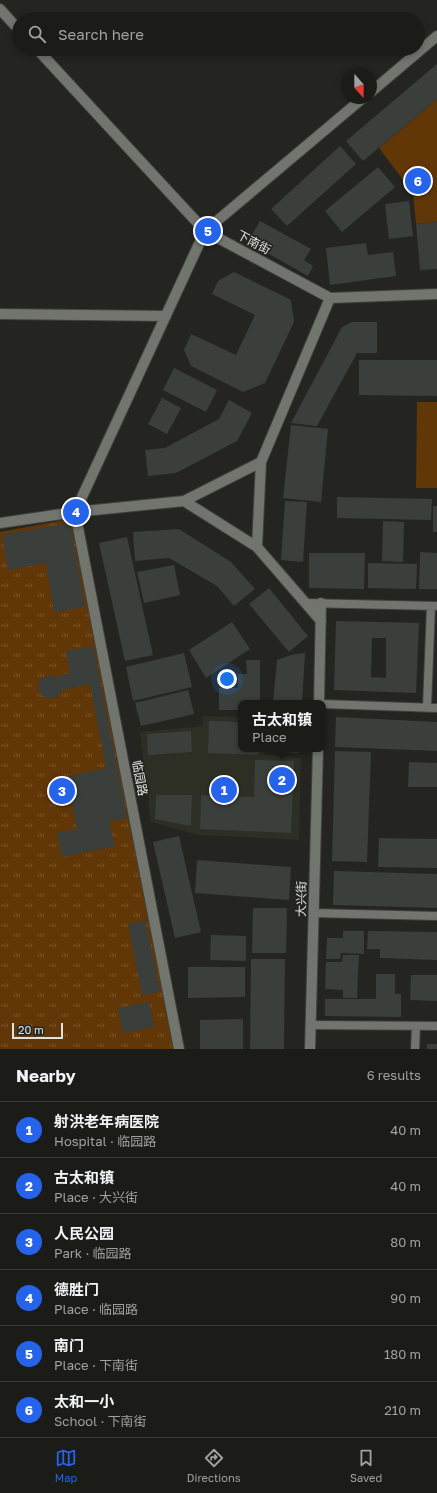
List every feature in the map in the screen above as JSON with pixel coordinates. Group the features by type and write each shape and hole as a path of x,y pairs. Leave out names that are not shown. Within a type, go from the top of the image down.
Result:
{"street":[{"path":"0,9 12,22"},
{"path":"425,46 437,36"},
{"name":"下南街","path":"43,56 205,231 330,298"},
{"path":"377,87 413,56"},
{"path":"75,512 205,231 356,104"},
{"path":"257,547 261,462 330,298 437,294"},
{"path":"0,314 166,316"},
{"path":"0,523 75,512 184,502 261,462"},
{"path":"184,502 257,547 321,621"},
{"name":"临园路","path":"75,512 180,1049"},
{"path":"319,700 321,603"},
{"name":"大兴街","path":"310,1049 318,752"}],"lane":[{"path":"305,603 434,606 427,707"},
{"path":"326,704 437,708"},
{"path":"313,913 437,916"},
{"path":"311,1025 437,1026"},
{"path":"416,1026 416,1049"}],"shaded area":[{"path":"203,716 238,717 238,752 265,752 265,755 301,758 299,840 198,835 151,822 140,732 203,726"}],"green space":[{"path":"437,99 437,222 416,224 413,193 379,148"},
{"path":"417,402 437,402 437,488 416,488"},
{"path":"71,519 174,1049 0,1049 0,532"}],"building":[{"path":"437,64 437,99 363,161 346,141"},
{"path":"340,146 356,164 287,226 271,209"},
{"path":"378,167 395,187 342,232 325,211"},
{"path":"409,201 413,236 389,239 385,204"},
{"path":"260,221 311,249 304,260 313,266 308,276 248,242"},
{"path":"437,222 437,269 420,270 416,224"},
{"path":"366,243 368,255 393,252 396,276 330,285 326,248"},
{"path":"234,272 291,300 294,322 265,383 243,392 191,366 184,350 191,334 236,355 255,315 212,294 218,281"},
{"path":"352,322 377,322 377,353 357,353 317,426 291,423 342,327"},
{"path":"359,360 437,360 437,396 359,395"},
{"path":"174,368 217,390 206,412 163,390"},
{"path":"162,398 181,408 167,434 148,424"},
{"path":"229,400 252,413 237,441 176,473 148,476 145,450 165,448 219,419"},
{"path":"291,425 328,429 321,502 283,498"},
{"path":"337,497 432,499 431,520 337,518"},
{"path":"285,501 307,502 303,562 281,560"},
{"path":"433,506 437,506 437,532 433,532"},
{"path":"383,521 404,522 403,562 382,561"},
{"path":"70,523 85,607 54,612 46,563 8,570 2,535"},
{"path":"179,529 231,562 255,589 234,606 217,586 169,558 135,561 133,532"},
{"path":"127,537 153,655 125,661 99,543"},
{"path":"420,552 437,553 437,589 419,589"},
{"path":"309,553 365,553 364,589 309,588"},
{"path":"368,563 417,564 416,589 368,588"},
{"path":"174,565 180,595 144,603 137,572"},
{"path":"269,588 308,636 289,652 249,604"},
{"path":"336,621 419,623 416,693 334,690","holes":["372,638 386,638 386,678 371,677"]},
{"path":"232,622 250,649 206,678 189,650"},
{"path":"93,646 127,818 109,822 115,846 62,857 57,833 77,829 66,777 106,768 90,684 62,690 57,697 48,699 40,694 38,684 43,677 52,675 60,679 59,675 70,673 66,651"},
{"path":"184,653 192,687 133,701 126,667"},
{"path":"305,653 302,700 273,700 277,660 291,655"},
{"path":"246,660 260,660 260,700 238,700 238,710 219,710 219,688 238,688 238,674 247,674"},
{"path":"188,690 194,714 141,726 135,703"},
{"path":"336,717 437,722 437,751 335,747"},
{"path":"209,721 238,722 238,752 259,752 259,755 208,753"},
{"path":"191,731 192,752 148,755 147,734"},
{"path":"335,751 371,752 367,862 332,861"},
{"path":"255,760 294,761 291,833 200,829 201,795 254,797"},
{"path":"409,762 437,763 437,787 408,787"},
{"path":"156,795 192,795 191,826 155,819"},
{"path":"179,836 201,932 175,938 153,842"},
{"path":"379,838 437,839 437,868 378,867"},
{"path":"197,860 291,867 289,900 195,893"},
{"path":"334,871 437,874 437,908 333,905"},
{"path":"253,908 287,908 286,953 252,953"},
{"path":"145,920 160,992 142,995 128,924"},
{"path":"343,931 364,931 364,954 341,953 340,959 326,959 327,938 343,938"},
{"path":"368,931 437,932 437,960 380,958 380,949 367,949"},
{"path":"211,935 246,936 246,961 210,960"},
{"path":"343,955 359,955 357,998 343,998 343,990 325,989 326,962 342,962"},
{"path":"251,959 285,959 284,1049 250,1049"},
{"path":"188,967 245,967 245,997 188,998"},
{"path":"376,974 395,974 395,994 401,994 401,1017 325,1016 325,999 376,999"},
{"path":"411,975 437,975 437,1001 410,1000"},
{"path":"149,1002 154,1027 123,1033 118,1008"},
{"path":"243,1019 243,1049 200,1049 200,1020"},
{"path":"427,1044 437,1044 437,1049 427,1049"}],"place":[{"name":"太和一小","path":"418,181"},
{"name":"南门","path":"208,231"},
{"name":"德胜门","path":"76,512"},
{"name":"古太和镇","path":"282,780"},
{"name":"射洪老年病医院","path":"224,790"},
{"name":"人民公园","path":"62,791"}]}
